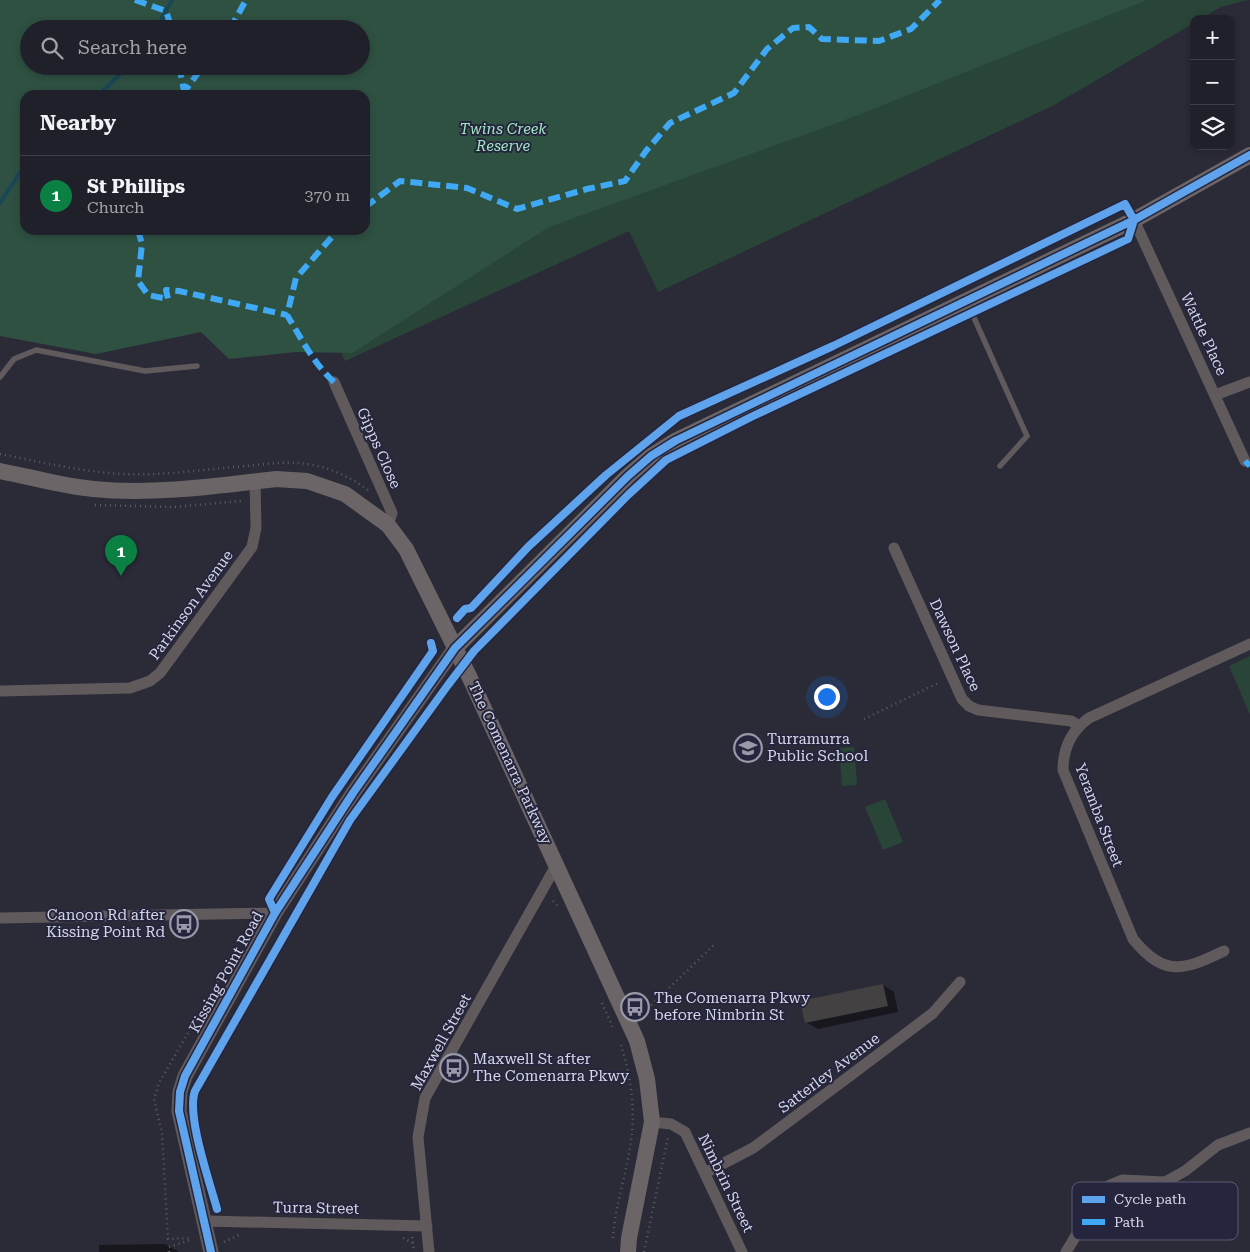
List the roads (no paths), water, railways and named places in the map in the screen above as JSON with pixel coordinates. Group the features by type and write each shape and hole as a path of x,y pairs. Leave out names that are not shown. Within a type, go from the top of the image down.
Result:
{"main road":[{"name":"Kissing Point Road","path":"455,648 549,553 652,456 675,441 1134,220 1250,155"},
{"name":"The Comenarra Parkway","path":"0,471 91,489 111,490 156,491 295,479 332,488 361,504 388,525 406,549 455,648 638,1040 647,1080 652,1122 629,1238 628,1252"}],"street":[{"name":"Wattle Place","path":"1134,220 1245,461"},
{"name":"Gipps Close","path":"334,382 392,513 388,525"},
{"path":"1215,395 1250,382"},
{"name":"Parkinson Avenue","path":"0,691 130,688 150,681 160,673 252,547 256,528 255,481"},
{"name":"Dawson Place","path":"894,548 962,699 969,706 978,710 1071,722 1078,726"},
{"path":"1078,726 1089,718 1250,644"},
{"name":"Kissing Point Road","path":"211,1252 182,1132 179,1111 180,1092 185,1076 275,913 353,793 455,648"},
{"name":"Yeramba Street","path":"1078,726 1068,742 1063,757 1063,770 1134,939 1147,956 1161,964 1179,968 1195,964 1224,951"},
{"name":"Maxwell Street","path":"430,1252 418,1137 425,1098 557,864"},
{"path":"0,918 275,913"},
{"name":"Satterley Avenue","path":"705,1173 753,1148 844,1081 933,1013 960,982"},
{"name":"Nimbrin Street","path":"652,1122 671,1124 685,1132 742,1252"},
{"path":"1117,1182 1122,1180 1165,1182 1185,1171 1218,1145 1250,1133"},
{"name":"Turra Street","path":"205,1221 426,1226"},
{"path":"1066,1252 1073,1240"}],"lane":[{"path":"966,300 1027,436 1000,466"},
{"path":"0,377 14,359 36,350 145,371 197,366"}],"waterway":[{"path":"161,20 172,0"},
{"path":"104,90 119,75"},
{"path":"0,203 20,173"}],"place":[{"name":"St Phillips","path":"121,576"},
{"name":"Turramurra Public School","path":"748,748"},
{"name":"Canoon Rd after Kissing Point Rd","path":"184,924"},
{"name":"The Comenarra Pkwy before Nimbrin St","path":"635,1007"},
{"name":"Maxwell St after The Comenarra Pkwy","path":"454,1068"}],"park label":[{"name":"Twins Creek Reserve","path":"503,138"}]}
